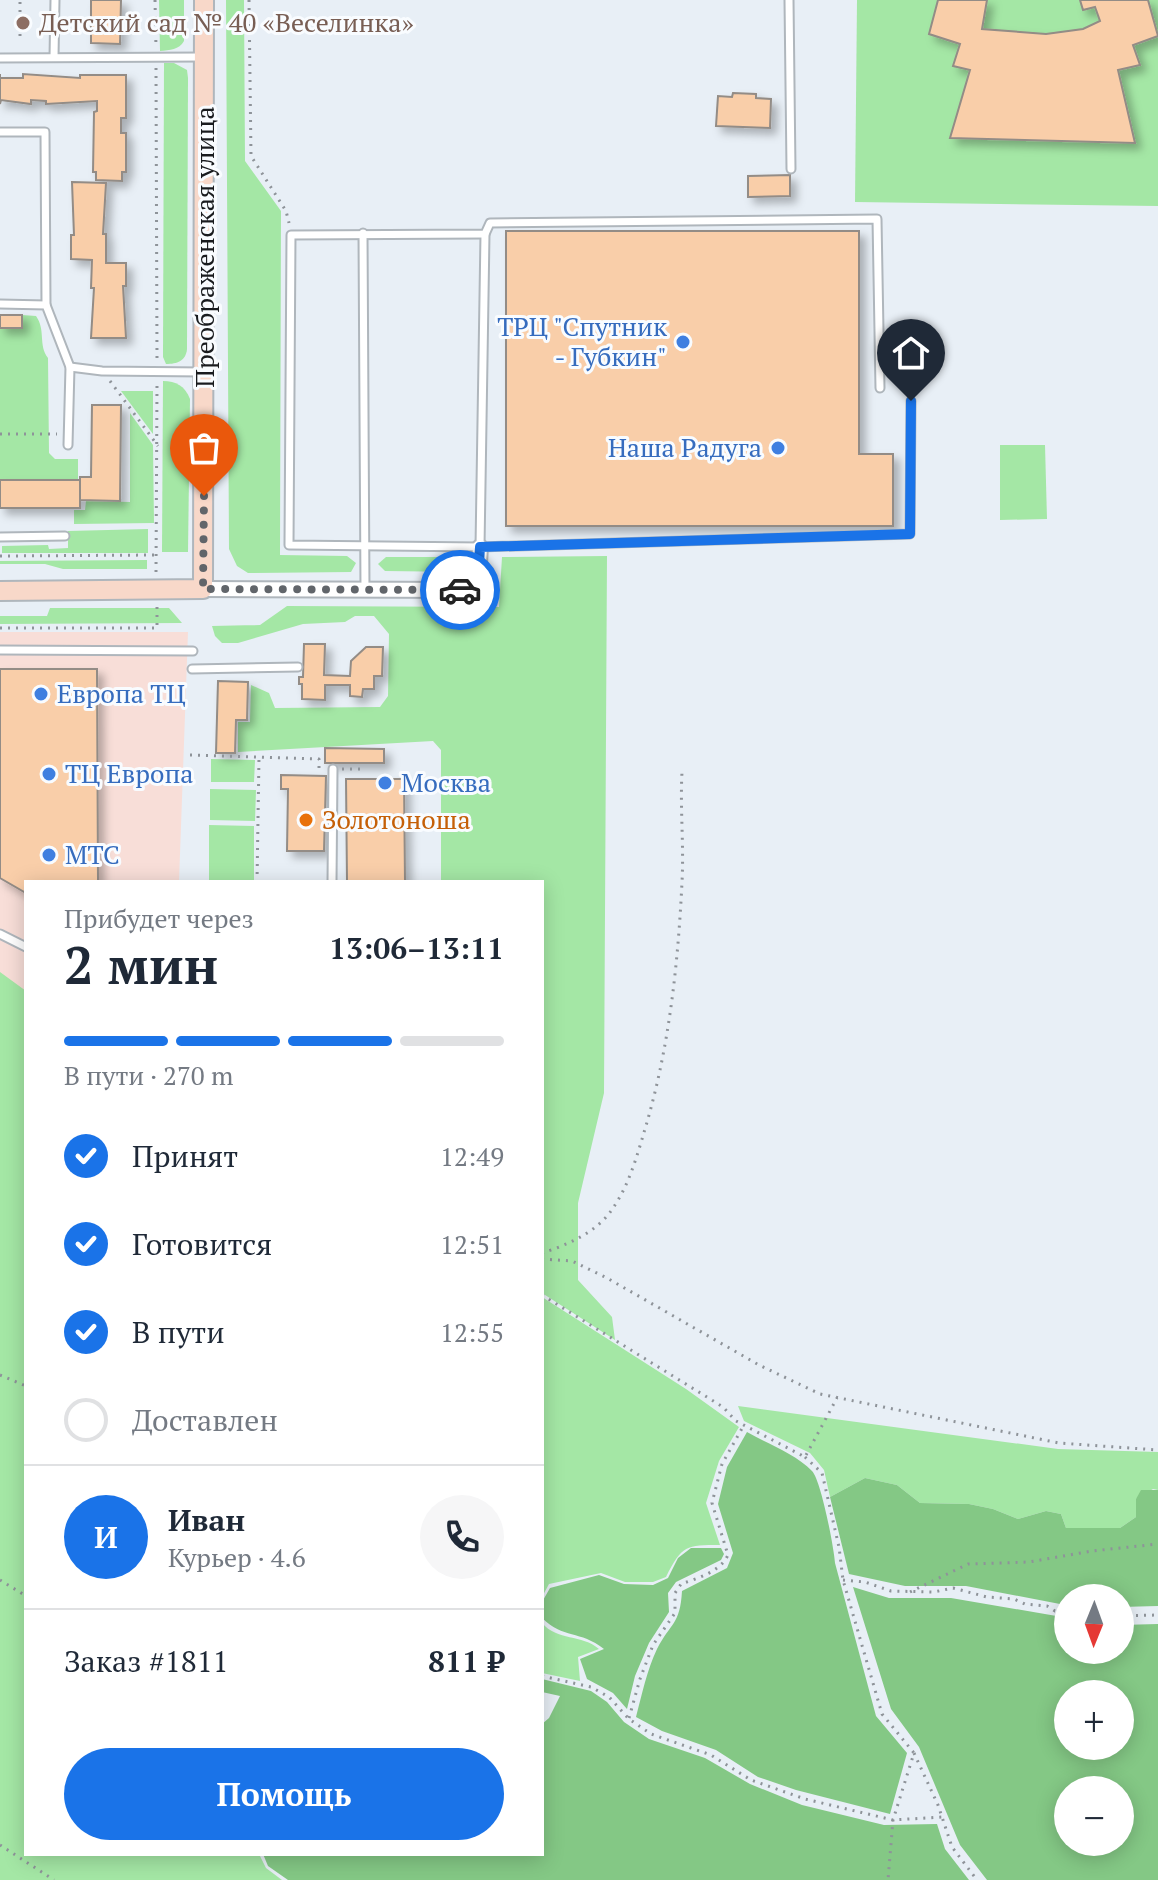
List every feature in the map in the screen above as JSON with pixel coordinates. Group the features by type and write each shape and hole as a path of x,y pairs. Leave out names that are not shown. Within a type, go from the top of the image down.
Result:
{"main road":[{"name":"Преображенская улица","path":"203,589 204,0"},
{"path":"0,591 203,589"}],"street":[{"path":"203,589 468,590 478,580 480,547"}],"lane":[{"path":"54,57 55,0"},
{"path":"789,0 791,169"},
{"path":"0,58 205,57"},
{"path":"0,132 45,132 46,305 70,367 68,445"},
{"path":"480,547 485,234 490,223 877,219 880,388"},
{"path":"363,233 365,590"},
{"path":"485,234 291,235 289,545 480,547 910,534 911,401"},
{"path":"0,304 46,305"},
{"path":"70,367 102,371 205,372"},
{"path":"0,537 65,536"},
{"path":"0,650 193,651"},
{"path":"192,669 298,667"},
{"path":"332,880 333,769"},
{"path":"0,934 24,946"}],"path":[{"path":"20,0 20,36"},
{"path":"0,628 157,628 155,0"},
{"path":"249,0 251,156 286,211 291,235"},
{"path":"102,371 158,446"},
{"path":"0,434 68,434"},
{"path":"0,556 156,555"},
{"path":"190,755 319,759 319,769 366,769"},
{"path":"257,880 259,757"},
{"path":"544,1252 589,1232 612,1210 633,1167 652,1106 671,1015 683,879 682,772"},
{"path":"544,1259 572,1261 759,1365 820,1394 1059,1443 1158,1450"},
{"path":"544,1296 723,1407 736,1421 805,1457 822,1473 839,1547 843,1580 882,1714 914,1753 952,1847 977,1880"},
{"path":"0,1375 24,1385"},
{"path":"805,1457 837,1398"},
{"path":"629,1719 653,1645 675,1613 675,1593 681,1584 700,1578 724,1564 728,1555 712,1503 722,1464 744,1425"},
{"path":"910,1592 968,1564 1029,1562 1158,1544"},
{"path":"0,1580 24,1595"},
{"path":"843,1580 865,1582 891,1591 934,1592 953,1588 987,1597 1047,1606 1054,1610"},
{"path":"1134,1616 1158,1615"},
{"path":"544,1676 591,1687 609,1697 629,1719 651,1734 711,1755 751,1780 805,1799 893,1820 942,1817"},
{"path":"888,1880 893,1820 914,1753"},
{"path":"0,1845 54,1880"}],"shaded area":[{"path":"0,632 188,632 179,880 24,880 24,991 0,975"}],"green space":[{"path":"159,0 184,0 184,41 174,49 160,51"},
{"path":"226,0 244,0 245,161 281,211 280,555 347,556 356,563 351,572 248,573 237,566 229,549"},
{"path":"857,0 1158,0 1158,206 855,202"},
{"path":"164,63 174,63 187,70 188,78 187,349 180,361 166,364 163,357"},
{"path":"22,315 36,316 48,358 49,453 55,459 78,459 78,480 0,480 0,328 21,328"},
{"path":"163,381 180,385 190,399 188,552 162,552"},
{"path":"121,391 153,391 153,434"},
{"path":"130,413 153,445 154,523 74,524 74,510 85,510 86,501 130,502"},
{"path":"1000,445 1045,445 1047,519 1000,520"},
{"path":"148,529 148,553 2,553 2,546 68,548 68,531"},
{"path":"607,556 604,1093 578,1203 578,1280 612,1317 615,1340 544,1294 544,880 441,880 441,750 433,741 238,752 238,722 250,722 251,685 269,693 275,708 380,707 388,696 389,634 374,616 355,616 345,622 303,624 238,643 222,643 215,636 212,626 260,625 287,606 499,607 502,557"},
{"path":"386,557 462,557 468,564 463,572 385,571 378,564"},
{"path":"147,560 147,569 63,569 45,564 0,564 0,561"},
{"path":"50,608 169,608 182,623 0,624 0,616 47,616"},
{"path":"211,759 255,760 254,782 211,782"},
{"path":"210,789 256,790 255,821 210,820"},
{"path":"209,825 254,826 254,880 209,880"},
{"path":"0,972 24,990 24,1856 260,1856 266,1868 282,1880 0,1880"},
{"path":"544,1298 686,1389 739,1427 719,1461 706,1503 720,1545 686,1549 676,1558 666,1577 653,1582 625,1582 601,1573 549,1584 544,1593"},
{"path":"738,1406 1058,1449 1158,1452 1158,1490 1153,1489 1136,1499 1136,1517 1120,1528 1066,1528 1061,1514 1046,1511 1018,1519 969,1504 920,1503 897,1485 865,1478 830,1497 824,1470 810,1453 744,1421"},
{"path":"747,1432 798,1459 816,1477 835,1563 876,1716 907,1753 890,1814 758,1777 716,1750 662,1731 636,1717 650,1665 677,1617 682,1591 727,1568 733,1553 718,1504 727,1467"},
{"path":"865,1478 897,1485 920,1503 969,1504 1018,1519 1046,1511 1061,1514 1066,1528 1120,1528 1136,1517 1136,1499 1141,1490 1158,1490 1158,1606 1134,1607 1134,1584 1054,1584 1054,1603 966,1586 905,1586 849,1574 830,1497"},
{"path":"691,1548 721,1548 724,1554 721,1560 676,1582 668,1593 669,1612 649,1643 635,1676 627,1709 613,1693 587,1679 580,1659 604,1649 550,1625 544,1620 544,1598 550,1588 599,1575 624,1584 653,1585 668,1578 678,1558"},
{"path":"853,1587 889,1598 951,1598 1054,1616 1054,1664 1134,1664 1134,1625 1158,1624 1158,1880 987,1880 960,1845 919,1747 891,1709"},
{"path":"544,1625 555,1633 585,1641 599,1649 578,1657 580,1681 544,1673"},
{"path":"544,1679 591,1691 607,1702 624,1722 649,1739 705,1758 750,1784 802,1805 884,1825 937,1824 945,1849 969,1880 288,1880 268,1866 264,1856 544,1856 544,1722 560,1696 544,1692"}],"building":[{"path":"91,0 121,0 120,44 91,43"},
{"path":"938,0 987,0 982,29 1046,34 1083,29 1100,21 1095,7 1083,10 1080,0 1148,0 1158,36 1133,45 1140,65 1118,70 1135,143 950,138 970,70 953,66 960,44 929,34"},
{"path":"23,74 80,78 80,75 126,75 126,118 121,118 121,133 126,133 126,172 122,172 122,181 96,180 96,172 93,172 97,101 46,104 46,101 31,100 31,104 1,100 0,104 0,78 23,78"},
{"path":"733,93 756,94 756,98 771,99 770,128 716,126 718,96 732,97"},
{"path":"790,175 790,196 748,197 748,176"},
{"path":"72,182 106,183 103,234 106,234 106,263 126,263 126,286 123,286 126,338 91,338 92,260 71,259 71,235 74,235"},
{"name":"ТРЦ \"Спутник - Губкин\"","path":"506,231 859,231 859,454 893,454 893,526 506,526"},
{"path":"0,315 22,315 22,328 0,328"},
{"path":"92,405 121,405 120,501 80,500 80,477 91,477"},
{"path":"0,480 80,480 80,508 0,508"},
{"path":"304,644 325,644 324,675 350,676 351,661 366,647 383,647 382,676 374,676 374,689 363,689 362,697 350,696 350,685 325,685 325,700 302,699 299,677 303,677"},
{"name":"ТЦ Европа","path":"0,669 97,669 98,880 24,880 24,892 0,878"},
{"path":"218,681 248,682 247,720 236,720 235,753 216,753"},
{"path":"325,748 384,749 384,763 325,763"},
{"name":"Золотоноша","path":"281,775 326,776 324,851 287,851 288,789 281,789"},
{"path":"346,779 404,779 405,880 347,880"}],"way so far":[{"path":"204,496 203,589 460,590"}],"place":[{"name":"Детский сад № 40 «Веселинка»","path":"23,23"},
{"name":"ТРЦ \"Спутник - Губкин\"","path":"683,342"},
{"name":"Наша Радуга","path":"778,448"},
{"name":"Европа ТЦ","path":"41,694"},
{"name":"ТЦ Европа","path":"49,774"},
{"name":"Москва","path":"385,783"},
{"name":"Золотоноша","path":"306,820"},
{"name":"МТС","path":"49,855"}],"route":[{"path":"460,590 468,590 478,580 480,547 910,534 911,401"}]}
